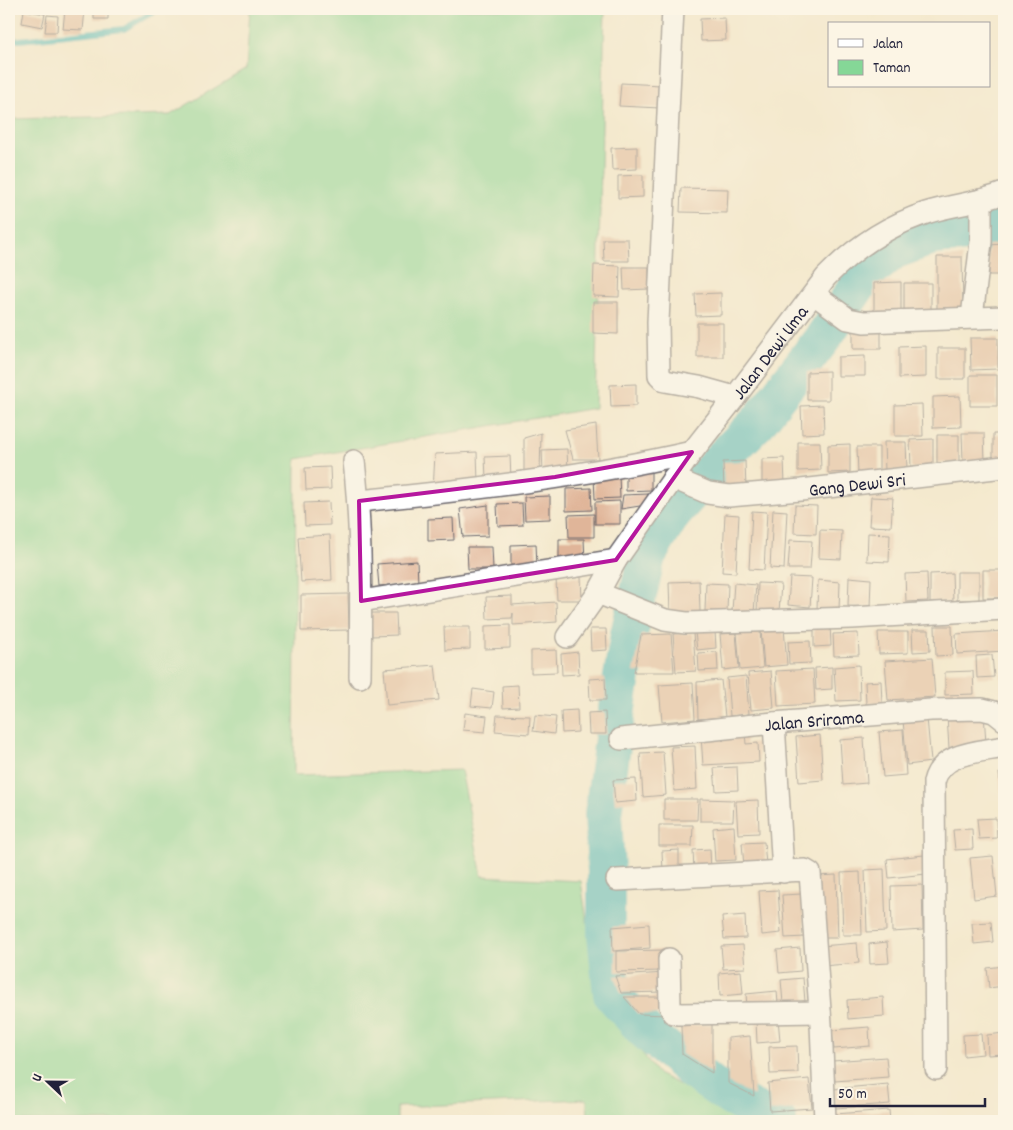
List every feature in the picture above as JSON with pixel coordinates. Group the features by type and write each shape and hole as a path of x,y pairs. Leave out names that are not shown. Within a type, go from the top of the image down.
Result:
{"street":[{"path":"673,9 660,297 659,375 665,381 735,397"},
{"name":"Jalan Dewi Uma","path":"568,636 608,596 616,560 679,481 692,452 735,397 821,300 826,277 837,265 857,248 899,224 926,213 981,210 1004,192"},
{"path":"972,317 981,242 981,210"},
{"path":"821,300 848,319 864,322 1004,317"},
{"path":"359,501 448,492 555,477 692,452"},
{"path":"354,461 359,501 360,677"},
{"name":"Gang Dewi Sri","path":"679,481 708,492 729,496 801,490 1004,467"},
{"path":"361,601 616,560"},
{"path":"608,596 665,620 686,623 852,618 1004,609"},
{"name":"Jalan Srirama","path":"621,739 774,723 940,710 982,709 994,712 1004,720"},
{"path":"774,723 783,872"},
{"path":"936,1069 934,782 936,773 941,766 952,759 971,752 1004,747"},
{"path":"617,880 805,870 810,873 820,1012 825,1121"},
{"path":"669,959 670,1006 672,1013 820,1012"}],"highlighted area":[{"path":"692,452 616,560 361,601 359,501 555,477"}],"green space":[{"path":"250,9 605,9 595,408 296,459 294,775 461,770 482,876 581,881 598,994 658,1074 752,1121 588,1121 587,1099 397,1107 397,1121 9,1121 9,119 170,115 246,69"}],"building":[{"path":"65,9 85,9 83,30 63,29"},
{"path":"94,9 108,9 108,19 94,19"},
{"path":"24,10 45,14 42,27 22,23"},
{"path":"47,15 58,16 57,32 45,32"},
{"path":"725,18 726,40 701,41 700,19"},
{"path":"621,83 661,85 660,108 619,106"},
{"path":"637,147 637,169 612,170 611,148"},
{"path":"643,175 643,197 618,198 618,176"},
{"path":"681,188 728,189 727,213 680,212"},
{"path":"603,239 628,239 629,261 604,261"},
{"path":"1004,244 1004,275 989,275 988,245"},
{"path":"937,257 962,257 963,310 937,310"},
{"path":"594,265 620,266 619,297 593,296"},
{"path":"623,267 649,267 649,289 624,290"},
{"path":"901,282 901,314 874,314 874,283"},
{"path":"904,283 931,283 931,313 904,314"},
{"path":"721,293 721,315 696,316 695,294"},
{"path":"593,302 618,302 618,334 593,333"},
{"path":"697,323 723,323 723,357 697,357"},
{"path":"853,330 881,330 881,349 853,349"},
{"path":"1002,334 1004,334 1004,365 1002,365"},
{"path":"970,338 998,338 998,369 971,370"},
{"path":"926,346 926,377 899,378 899,347"},
{"path":"938,348 965,348 965,379 938,379"},
{"path":"865,356 865,376 838,376 838,357"},
{"path":"829,371 829,400 807,400 807,372"},
{"path":"1002,372 1004,372 1004,403 1002,403"},
{"path":"970,375 997,375 997,406 970,406"},
{"path":"636,384 636,406 611,407 610,385"},
{"path":"960,396 961,427 933,428 933,397"},
{"path":"922,404 923,436 895,436 895,405"},
{"path":"823,405 824,433 802,434 801,406"},
{"path":"596,425 598,459 573,459 565,430"},
{"path":"541,433 540,473 524,474 524,438"},
{"path":"962,433 984,433 985,461 963,461"},
{"path":"993,434 1004,434 1004,462 993,463"},
{"path":"937,435 959,435 959,463 937,463"},
{"path":"933,439 933,468 911,468 910,440"},
{"path":"798,442 820,442 821,470 798,471"},
{"path":"884,442 906,442 907,470 885,471"},
{"path":"850,444 850,472 828,473 828,445"},
{"path":"857,447 879,447 879,475 858,475"},
{"path":"567,449 568,472 543,472 542,450"},
{"path":"477,452 478,483 433,491 435,454"},
{"path":"510,456 511,478 486,479 485,457"},
{"path":"784,458 785,486 762,487 762,459"},
{"path":"745,461 746,490 724,490 723,462"},
{"path":"330,467 331,489 306,490 305,468"},
{"path":"651,468 651,490 626,491 626,469"},
{"path":"619,476 620,498 595,499 594,477"},
{"path":"591,488 592,510 566,511 566,489"},
{"path":"648,494 646,505 621,509 623,495"},
{"path":"550,496 550,519 525,520 524,497"},
{"path":"871,497 893,498 891,527 869,526"},
{"path":"620,501 620,524 595,524 595,502"},
{"path":"329,502 330,525 305,526 304,503"},
{"path":"522,503 523,525 498,526 497,504"},
{"path":"488,505 488,536 463,537 460,509"},
{"path":"795,505 817,506 816,534 794,533"},
{"path":"773,510 787,511 784,569 770,568"},
{"path":"752,511 767,512 764,570 749,569"},
{"path":"594,514 594,537 569,537 568,515"},
{"path":"725,514 739,515 736,573 722,572"},
{"path":"453,518 454,540 428,541 428,519"},
{"path":"820,530 842,531 841,559 819,558"},
{"path":"868,533 890,534 889,562 867,561"},
{"path":"330,535 332,580 301,582 298,537"},
{"path":"559,539 584,539 585,561 559,562"},
{"path":"790,540 812,541 810,569 788,569"},
{"path":"536,544 537,566 511,567 511,545"},
{"path":"467,547 492,547 493,569 468,569"},
{"path":"417,561 418,583 379,586 377,564"},
{"path":"983,570 1004,570 1004,598 983,598"},
{"path":"957,572 979,572 979,600 957,600"},
{"path":"927,573 928,601 906,602 905,574"},
{"path":"952,573 953,602 930,602 930,574"},
{"path":"581,577 582,600 557,600 556,578"},
{"path":"790,577 812,578 810,607 788,605"},
{"path":"849,577 871,579 870,607 848,606"},
{"path":"818,580 840,582 839,610 817,609"},
{"path":"699,581 700,612 670,614 669,582"},
{"path":"706,583 728,584 727,612 705,611"},
{"path":"734,583 756,585 754,613 732,611"},
{"path":"758,583 781,584 779,612 757,612"},
{"path":"348,594 349,630 301,631 301,595"},
{"path":"512,596 512,605 556,602 557,622 513,625 513,613 512,618 487,619 486,597"},
{"path":"371,613 396,613 397,635 372,636"},
{"path":"830,624 831,646 814,647 814,625"},
{"path":"510,625 510,648 485,649 485,626"},
{"path":"935,626 952,626 953,655 936,656"},
{"path":"444,627 470,627 470,649 445,650"},
{"path":"784,628 787,665 764,667 761,630"},
{"path":"590,629 606,629 607,650 591,651"},
{"path":"912,630 929,630 930,651 913,652"},
{"path":"715,631 716,648 697,650 695,632"},
{"path":"760,631 763,668 740,670 737,633"},
{"path":"1004,631 1004,651 957,654 956,634"},
{"path":"878,632 908,632 908,653 879,654"},
{"path":"693,633 696,671 676,672 673,634"},
{"path":"736,633 739,668 723,670 720,634"},
{"path":"858,633 859,655 834,656 833,634"},
{"path":"671,634 674,672 634,672 641,635"},
{"path":"810,641 811,663 789,664 788,642"},
{"path":"556,650 557,672 531,673 531,651"},
{"path":"578,652 579,674 562,675 561,654"},
{"path":"717,652 718,670 699,671 698,653"},
{"path":"992,655 994,677 977,678 976,656"},
{"path":"932,658 935,697 888,700 885,661"},
{"path":"435,665 439,700 387,705 384,669"},
{"path":"859,665 860,700 836,701 834,667"},
{"path":"832,667 832,689 816,690 815,668"},
{"path":"813,669 815,704 778,706 776,671"},
{"path":"771,671 774,708 751,710 748,673"},
{"path":"973,671 974,694 945,695 945,672"},
{"path":"1001,673 1004,673 1004,694 1001,694"},
{"path":"746,676 749,714 730,716 727,678"},
{"path":"605,678 606,700 590,700 589,679"},
{"path":"721,680 725,717 698,719 697,682"},
{"path":"881,681 882,703 866,704 865,682"},
{"path":"693,683 695,719 662,722 659,685"},
{"path":"518,685 519,707 503,708 502,686"},
{"path":"473,689 494,692 492,708 471,706"},
{"path":"577,710 578,732 562,733 561,711"},
{"path":"605,712 606,734 589,734 588,713"},
{"path":"465,713 487,716 485,732 463,730"},
{"path":"984,713 986,744 949,748 947,716"},
{"path":"497,715 530,716 529,734 495,731"},
{"path":"535,715 556,717 554,734 533,731"},
{"path":"927,718 931,762 907,765 903,720"},
{"path":"903,730 906,775 883,777 879,732"},
{"path":"723,733 723,735 745,733 746,744 758,743 759,762 703,765 701,736"},
{"path":"820,735 823,780 799,782 796,737"},
{"path":"864,738 867,783 843,785 840,740"},
{"path":"695,746 697,789 674,791 671,747"},
{"path":"663,752 666,795 643,797 640,753"},
{"path":"737,767 738,790 716,791 714,768"},
{"path":"999,773 1004,773 1004,793 1001,793"},
{"path":"636,779 637,801 615,803 613,780"},
{"path":"664,799 698,799 697,820 664,820"},
{"path":"700,799 734,800 733,821 700,821"},
{"path":"758,800 759,833 738,834 736,801"},
{"path":"996,818 997,838 979,839 977,819"},
{"path":"659,825 693,825 692,846 659,846"},
{"path":"734,826 736,860 715,861 713,828"},
{"path":"972,829 973,849 955,850 953,830"},
{"path":"764,842 766,864 744,866 742,843"},
{"path":"710,849 711,871 694,871 693,850"},
{"path":"679,850 679,871 663,872 662,851"},
{"path":"924,855 926,874 889,878 887,859"},
{"path":"993,856 997,896 974,899 970,858"},
{"path":"884,869 886,931 867,932 865,870"},
{"path":"860,872 862,935 843,935 841,873"},
{"path":"836,875 838,938 819,938 817,876"},
{"path":"922,885 923,930 892,932 891,886"},
{"path":"778,890 781,933 762,935 759,891"},
{"path":"802,894 805,937 785,938 782,895"},
{"path":"745,915 746,938 724,939 722,917"},
{"path":"991,922 993,942 974,944 972,923"},
{"path":"649,924 650,948 613,951 612,927"},
{"path":"887,942 889,963 870,964 869,944"},
{"path":"857,943 859,963 822,966 821,946"},
{"path":"743,945 745,968 723,969 721,946"},
{"path":"800,948 801,971 779,973 777,950"},
{"path":"663,950 664,971 616,972 616,951"},
{"path":"1004,966 1004,986 989,988 987,968"},
{"path":"741,971 743,994 720,996 719,973"},
{"path":"666,973 664,992 621,993 615,976"},
{"path":"803,978 805,1001 783,1003 781,980"},
{"path":"777,991 778,1004 747,1006 746,994"},
{"path":"624,997 666,997 666,1015 639,1014"},
{"path":"883,997 884,1016 848,1019 847,1000"},
{"path":"778,1018 780,1041 757,1043 756,1020"},
{"path":"712,1024 712,1073 682,1054 681,1026"},
{"path":"869,1027 870,1046 834,1049 832,1030"},
{"path":"1004,1033 1004,1054 988,1055 987,1035"},
{"path":"981,1034 983,1054 964,1056 963,1035"},
{"path":"750,1036 754,1096 728,1083 728,1038"},
{"path":"797,1046 798,1073 770,1074 769,1047"},
{"path":"886,1057 888,1077 835,1081 833,1061"},
{"path":"809,1079 812,1108 770,1111 768,1083"},
{"path":"888,1084 890,1104 836,1108 834,1089"},
{"path":"889,1110 890,1121 836,1121 835,1114"}],"waterway":[{"path":"9,39 19,40 124,29 158,9"},
{"path":"778,1121 730,1097 694,1072 644,1030 612,994 606,934 606,871 603,814 629,634 647,556 673,513 723,457 757,423 823,338 864,276 893,251 934,236 1004,230"}]}
